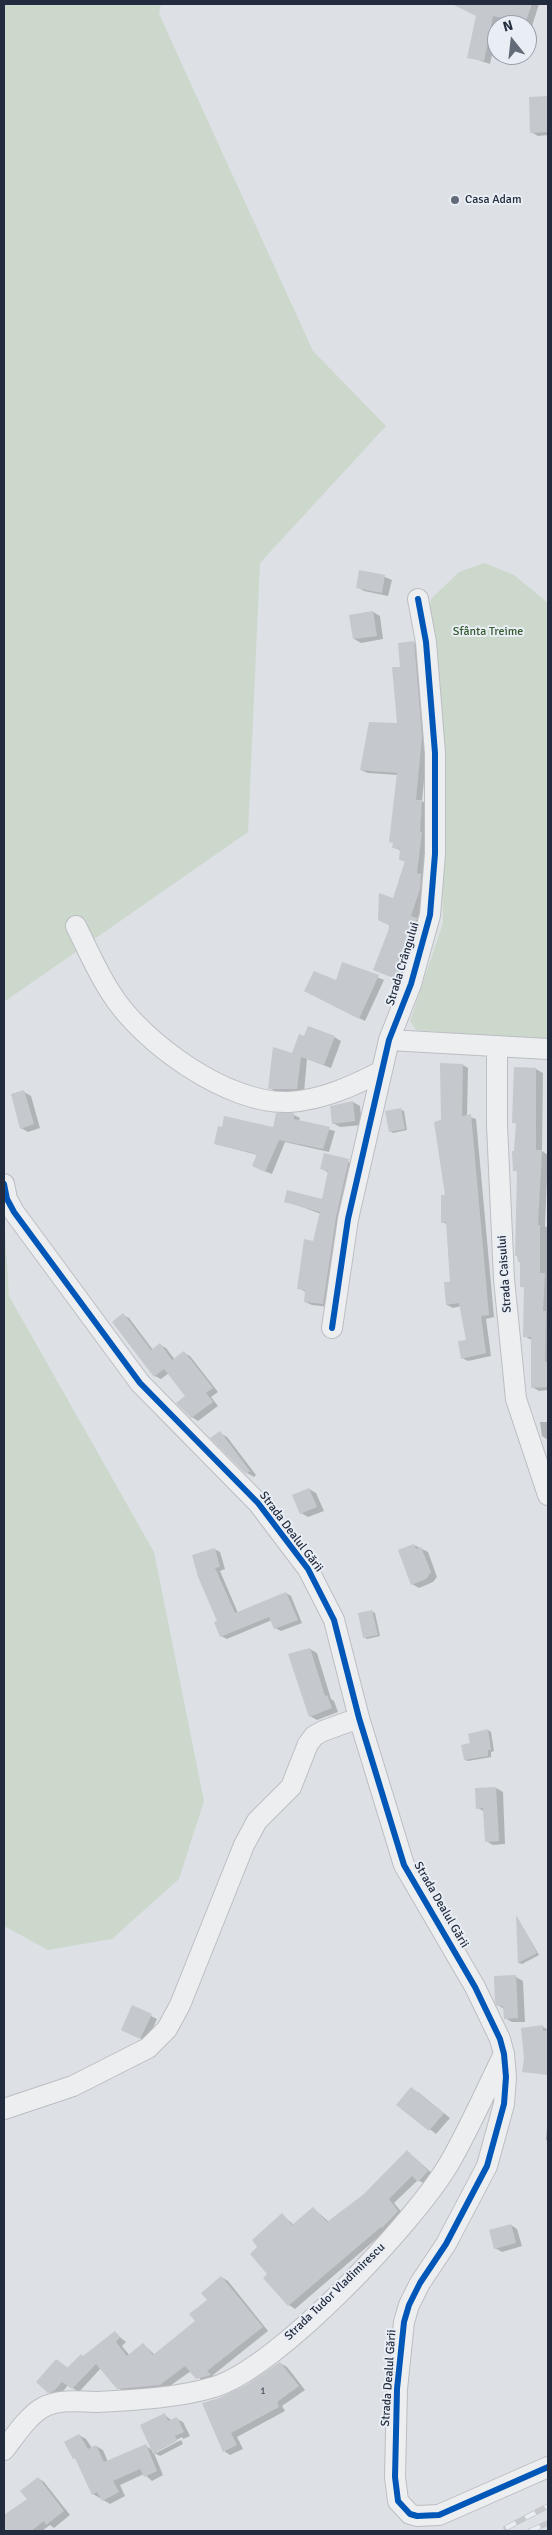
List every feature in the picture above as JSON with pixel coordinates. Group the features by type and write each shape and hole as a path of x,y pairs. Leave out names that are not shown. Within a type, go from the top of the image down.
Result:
{"street":[{"name":"Strada Crângului","path":"332,1328 348,1219 388,1040 411,984 430,915 435,854 435,753 426,642 418,599"},
{"path":"76,926 111,994 142,1030 175,1058 217,1085 252,1098 289,1102 324,1095 355,1085 382,1071"},
{"path":"388,1040 548,1049"},
{"name":"Strada Caisului","path":"498,1046 497,1125 504,1279 516,1399 548,1495"},
{"name":"Strada Dealul Gării","path":"4,1184 7,1199 14,1212 140,1383 258,1504 308,1569 334,1620 359,1718 404,1865 475,1986 497,2033 504,2054 506,2077 504,2104 487,2166 446,2244 420,2283 409,2305 404,2322 397,2390 396,2491 398,2501 410,2514 428,2517 438,2515 548,2467"},
{"path":"4,2110 73,2086 148,2048 167,2029 180,2006 244,1845 258,1821 291,1787 308,1744 314,1736 322,1730 359,1718"},
{"name":"Strada Tudor Vladimirescu","path":"4,2450 34,2415 43,2408 61,2401 98,2402 190,2393 216,2386 238,2376 268,2355 334,2296 407,2221 449,2163 504,2054"}],"green space":[{"path":"4,4 161,4 159,14 313,351 386,426 260,563 248,832 4,1002"},
{"name":"Sfânta Treime","path":"484,563 514,575 548,603 548,1041 416,1030 410,1021 443,923 440,756 427,629 431,599 459,572"},
{"path":"4,1215 9,1296 154,1552 204,1801 179,1879 112,1939 48,1950 4,1926"}],"building":[{"path":"452,4 532,4 528,15 487,15 487,46 484,61 467,58 476,16"},
{"path":"548,96 548,132 530,133 529,97"},
{"path":"359,570 385,575 382,593 356,588"},
{"path":"373,611 377,636 353,639 349,615"},
{"path":"414,641 422,737 416,800 422,800 420,832 422,832 417,873 421,874 420,889 411,916 417,918 397,979 373,970 390,926 378,920 379,893 393,898 405,861 399,860 400,849 392,848 393,843 389,842 397,773 360,770 369,722 397,723 392,667 400,667 398,643"},
{"path":"342,962 379,975 359,1019 304,991 314,971 336,980"},
{"path":"308,1026 335,1036 324,1065 301,1057 297,1089 268,1089 273,1047 292,1053 299,1034 304,1036"},
{"path":"440,1063 463,1064 462,1116 471,1114 489,1315 481,1316 486,1353 461,1359 458,1341 466,1340 459,1303 446,1305 444,1282 450,1282 446,1222 441,1223 441,1195 445,1195 434,1122 441,1120"},
{"path":"514,1067 536,1068 536,1150 542,1150 538,1225 540,1225 540,1273 545,1273 543,1311 546,1311 545,1362 548,1362 548,1387 531,1388 531,1337 523,1337 524,1287 520,1287 520,1262 518,1262 517,1256 515,1256 517,1171 513,1171 512,1151 514,1151 516,1123 512,1123"},
{"path":"24,1090 34,1124 20,1129 11,1094"},
{"path":"353,1101 355,1121 332,1124 330,1106"},
{"path":"401,1108 405,1129 389,1132 385,1111"},
{"path":"276,1113 294,1113 294,1119 330,1127 323,1149 279,1140 265,1172 252,1166 257,1154 214,1144 218,1126 222,1127 224,1116 273,1127"},
{"path":"324,1153 349,1159 336,1217 323,1304 304,1302 305,1290 297,1289 304,1239 313,1241 320,1212 284,1202 287,1190 322,1199 328,1171 320,1169"},
{"path":"123,1313 151,1350 160,1343 172,1360 184,1351 213,1388 206,1393 213,1402 191,1418 176,1403 185,1396 164,1369 154,1377 112,1322"},
{"path":"220,1431 250,1471 246,1474 210,1438"},
{"path":"309,1488 317,1507 300,1514 292,1495"},
{"path":"414,1544 416,1549 421,1547 431,1572 426,1579 411,1585 398,1550"},
{"path":"215,1548 220,1567 215,1568 235,1613 286,1592 298,1620 274,1629 269,1617 220,1637 214,1622 217,1621 198,1577 192,1555"},
{"path":"372,1610 378,1635 363,1638 358,1613"},
{"path":"310,1648 325,1696 327,1695 332,1708 309,1717 288,1654"},
{"path":"488,1729 491,1750 488,1750 488,1756 464,1760 461,1745 470,1743 468,1734"},
{"path":"496,1787 499,1841 485,1842 483,1808 476,1809 475,1788"},
{"path":"516,1915 537,1953 518,1963"},
{"path":"516,1975 518,2018 504,2019 503,2006 497,2006 495,2002 494,1976"},
{"path":"132,2005 152,2014 140,2039 121,2030"},
{"path":"543,2025 543,2031 548,2030 548,2075 522,2072 524,2058 521,2028"},
{"path":"411,2087 444,2113 429,2131 396,2105"},
{"path":"407,2150 428,2171 418,2182 412,2176 389,2199 398,2211 382,2228 288,2306 263,2278 267,2274 250,2254 257,2247 252,2240 282,2213 292,2225 313,2207 327,2222 364,2194"},
{"path":"511,2224 516,2243 494,2249 489,2230"},
{"path":"221,2276 263,2327 207,2371 211,2375 196,2379 185,2366 160,2385 117,2389 96,2364 72,2389 62,2382 54,2391 48,2393 36,2382 56,2359 67,2368 81,2354 83,2356 115,2331 120,2337 116,2342 127,2356 143,2343 153,2355 195,2321 189,2314 207,2300 201,2293"},
{"path":"280,2362 299,2386 277,2402 279,2407 231,2433 237,2445 223,2452 202,2403 219,2398 246,2385"},
{"path":"165,2413 168,2421 177,2417 184,2432 175,2436 177,2441 153,2454 140,2425"},
{"path":"79,2434 88,2449 96,2445 104,2462 146,2444 157,2471 144,2477 140,2469 113,2481 119,2492 102,2501 97,2492 92,2495 75,2458 73,2459 64,2442"},
{"path":"38,2477 64,2511 46,2525 44,2521 31,2531 4,2531 4,2515 27,2499 20,2491"}],"railway":[{"path":"506,2528 548,2506"},
{"path":"530,2531 548,2523"}],"cycle path":[{"path":"332,1328 348,1219 389,1040 411,984 430,915 435,854 435,753 426,642 418,599"},
{"path":"4,1184 7,1199 14,1212 140,1383 258,1503 308,1569 334,1620 359,1718 404,1865 475,1987 500,2039 504,2054 506,2077 504,2104 487,2166 446,2244 420,2283 409,2305 404,2322 397,2389 395,2477 398,2501 410,2514 417,2516 439,2515 548,2467"}],"place":[{"name":"Casa Adam","path":"455,200"}]}
